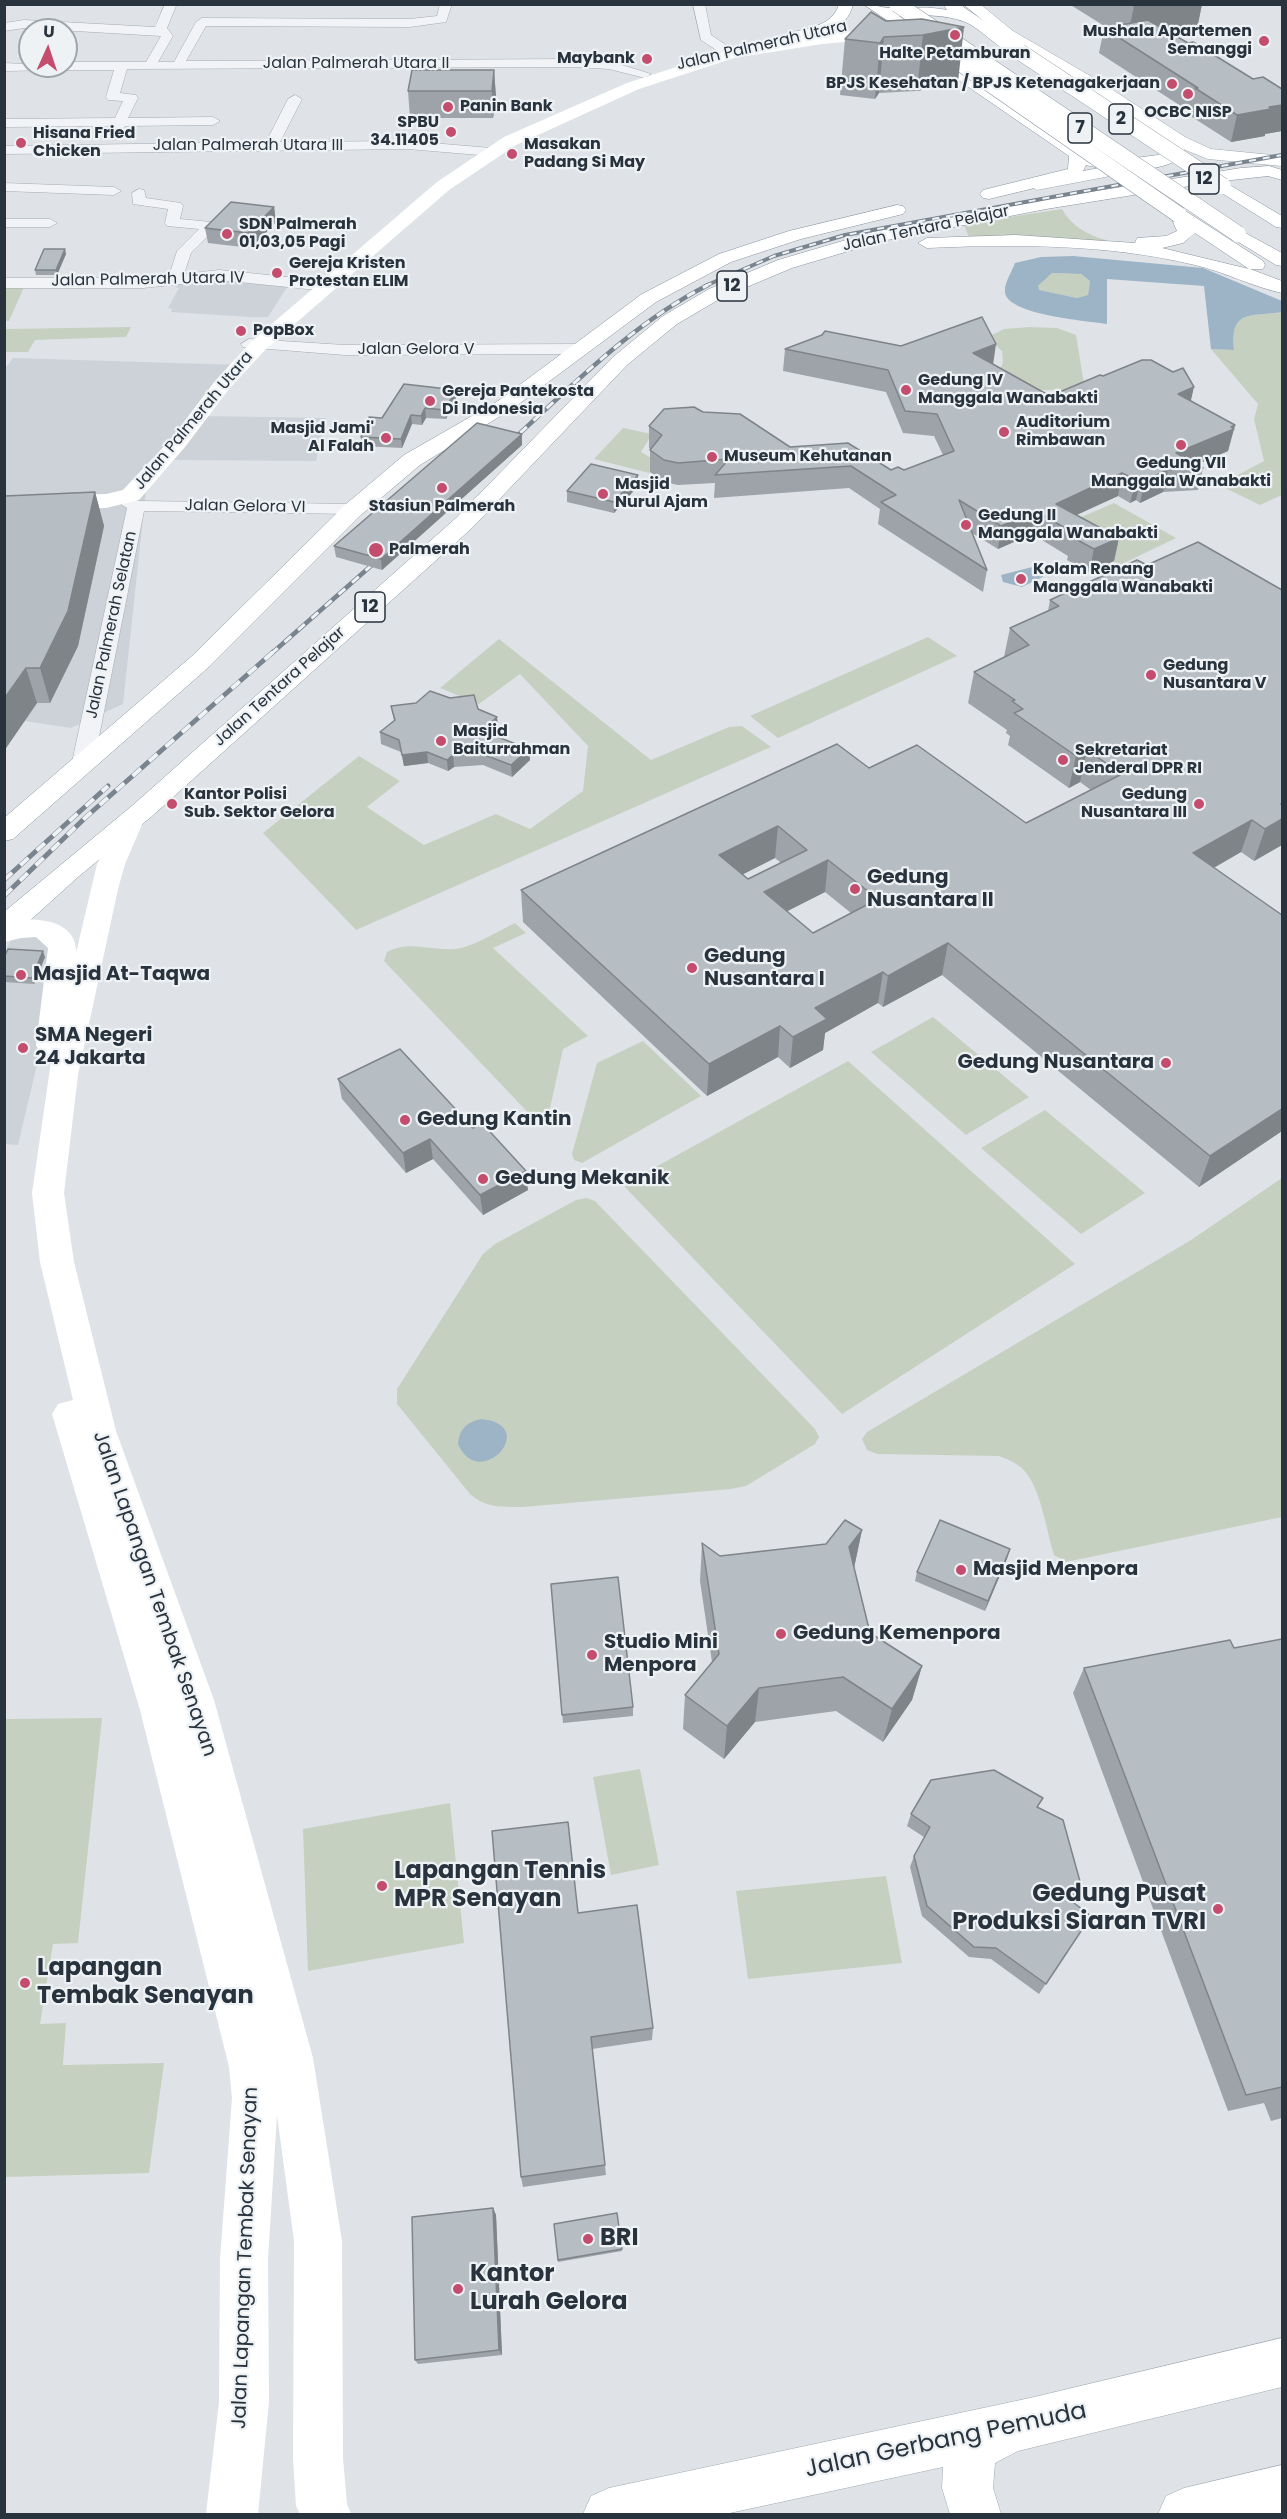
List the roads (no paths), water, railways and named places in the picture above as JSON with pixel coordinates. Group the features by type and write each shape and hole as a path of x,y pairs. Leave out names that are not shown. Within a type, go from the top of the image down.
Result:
{"main road":[{"path":"795,36 837,23 843,16 846,4"},
{"path":"870,4 891,7 908,34 1077,156 1098,164 1139,162 1170,157 1179,141"},
{"name":"7","path":"917,4 1246,232 1282,261"},
{"name":"2","path":"949,4 969,11 1020,52 1282,224"},
{"name":"Jalan Palmerah Utara","path":"129,496 140,487 171,443 254,345 363,248 485,151 535,125 650,76 728,52 795,36 849,27 891,7 969,11"},
{"name":"7","path":"891,7 1246,232 1282,248"},
{"path":"993,29 1179,141 1208,154 1279,169"},
{"name":"Jalan Palmerah Utara","path":"728,52 856,36 908,34 932,44 947,54 1180,216"},
{"name":"Jalan Tentara Pelajar","path":"970,197 1208,154"},
{"path":"1000,192 1074,173 1078,169 1077,156"},
{"name":"Jalan Tentara Pelajar","path":"4,930 464,523 620,361 670,320 716,293 879,236 1081,199 1279,169"},
{"path":"1081,199 1072,214 1080,223 1104,236 1159,243 1178,239 1186,232 1180,216"},
{"name":"Jalan Tentara Pelajar","path":"4,833 201,661 354,509 412,460 505,405 649,298 725,258 795,235 872,215 915,207"},
{"name":"2","path":"1180,216 1282,282"},
{"path":"686,332 735,299 789,268 886,247 1010,241 1064,243 1168,254 1223,266 1282,287"},
{"path":"464,523 542,465 590,420"},
{"path":"4,496 102,493 129,496"},
{"path":"4,504 106,501 129,496"},
{"name":"Jalan Lapangan Tembak Senayan","path":"131,820 111,864 104,889 63,1075 48,1193 57,1262 90,1402 159,1608 194,1700 291,2058 318,2241 318,2458 322,2506 326,2514"},
{"name":"Jalan Lapangan Tembak Senayan","path":"4,930 21,928 48,931 58,938 62,948 33,1196 40,1265 72,1420 160,1710 251,2067 255,2098 244,2259 244,2402 232,2514"},
{"name":"Jalan Gerbang Pemuda","path":"609,2514 1005,2430 1282,2363"},
{"path":"976,2514 969,2499 965,2471 975,2446 1005,2430"},
{"path":"238,2464 256,2514"},
{"path":"1184,2514 1282,2491"}],"street":[{"path":"150,65 167,36 201,23 421,22 442,19 446,4"},
{"path":"699,4 704,34 728,52"},
{"path":"170,6 176,31 178,64"},
{"path":"56,18 62,11"},
{"path":"78,26 176,31"},
{"name":"Jalan Palmerah Utara II","path":"78,66 576,63 609,65 650,76"},
{"path":"106,147 131,98 113,97 122,65"},
{"path":"271,146 295,99"},
{"path":"4,123 213,121"},
{"name":"Jalan Palmerah Utara III","path":"4,150 408,145 485,151"},
{"path":"6,191 114,191"},
{"path":"139,193 138,201 167,202 176,206 172,223 211,227 187,247 176,278"},
{"path":"4,222 50,223"},
{"name":"Jalan Palmerah Utara IV","path":"4,283 143,283 219,275 321,285"},
{"name":"Jalan Gelora V","path":"254,345 345,350 582,349"},
{"name":"Jalan Gelora VI","path":"129,496 354,509"},
{"name":"Jalan Palmerah Selatan","path":"83,762 129,496"}],"water":[{"path":"1073,256 1203,268 1282,301 1282,312 1253,315 1239,321 1233,337 1234,350 1211,349 1204,286 1107,279 1107,324 1048,315 1017,305 1008,299 1005,290 1015,263 1041,257","holes":["1052,273 1081,274 1090,281 1088,295 1077,298 1039,290 1038,286"]},
{"name":"Kolam Renang Manggala Wanabakti","path":"1048,563 1059,569 1022,587 1003,582 1001,575"},
{"path":"481,1419 498,1424 506,1432 506,1442 500,1452 491,1459 479,1462 468,1457 458,1444 460,1434 465,1427"}],"railway":[{"path":"705,286 774,256 845,235 1282,155"},
{"path":"507,445 627,338 653,318 708,285"},
{"path":"271,654 381,557"},
{"path":"4,896 86,817 273,652"},
{"path":"4,880 108,786"}],"place":[{"name":"Halte Petamburan","path":"955,35"},
{"name":"Mushala Apartemen Semanggi","path":"1264,41"},
{"name":"Maybank","path":"647,59"},
{"name":"BPJS Kesehatan / BPJS Ketenagakerjaan","path":"1172,84"},
{"name":"OCBC NISP","path":"1188,94"},
{"name":"Panin Bank","path":"448,107"},
{"name":"SPBU 34.11405","path":"451,132"},
{"name":"Hisana Fried Chicken","path":"21,143"},
{"name":"Masakan Padang Si May","path":"512,154"},
{"name":"SDN Palmerah 01,03,05 Pagi","path":"227,234"},
{"name":"Gereja Kristen Protestan ELIM","path":"277,273"},
{"name":"PopBox","path":"241,331"},
{"name":"Gedung IV Manggala Wanabakti","path":"906,390"},
{"name":"Gereja Pantekosta Di Indonesia","path":"430,401"},
{"name":"Auditorium Rimbawan","path":"1004,432"},
{"name":"Masjid Jami' Al Falah","path":"386,438"},
{"name":"Gedung VII Manggala Wanabakti","path":"1181,445"},
{"name":"Museum Kehutanan","path":"712,457"},
{"name":"Stasiun Palmerah","path":"442,488"},
{"name":"Masjid Nurul Ajam","path":"603,494"},
{"name":"Gedung II Manggala Wanabakti","path":"966,525"},
{"name":"Palmerah","path":"376,550"},
{"name":"Kolam Renang Manggala Wanabakti","path":"1021,579"},
{"name":"Gedung Nusantara V","path":"1151,675"},
{"name":"Masjid Baiturrahman","path":"441,741"},
{"name":"Sekretariat Jenderal DPR RI","path":"1063,760"},
{"name":"Kantor Polisi Sub. Sektor Gelora","path":"172,804"},
{"name":"Gedung Nusantara III","path":"1199,804"},
{"name":"Gedung Nusantara II","path":"855,889"},
{"name":"Gedung Nusantara I","path":"692,968"},
{"name":"Masjid At-Taqwa","path":"21,975"},
{"name":"SMA Negeri 24 Jakarta","path":"23,1048"},
{"name":"Gedung Nusantara","path":"1166,1063"},
{"name":"Gedung Kantin","path":"405,1120"},
{"name":"Gedung Mekanik","path":"483,1179"},
{"name":"Masjid Menpora","path":"961,1570"},
{"name":"Gedung Kemenpora","path":"781,1634"},
{"name":"Studio Mini Menpora","path":"592,1655"},
{"name":"Lapangan Tennis MPR Senayan","path":"382,1886"},
{"name":"Gedung Pusat Produksi Siaran TVRI","path":"1218,1909"},
{"name":"Lapangan Tembak Senayan","path":"25,1983"},
{"name":"BRI","path":"588,2239"},
{"name":"Kantor Lurah Gelora","path":"458,2289"}]}
